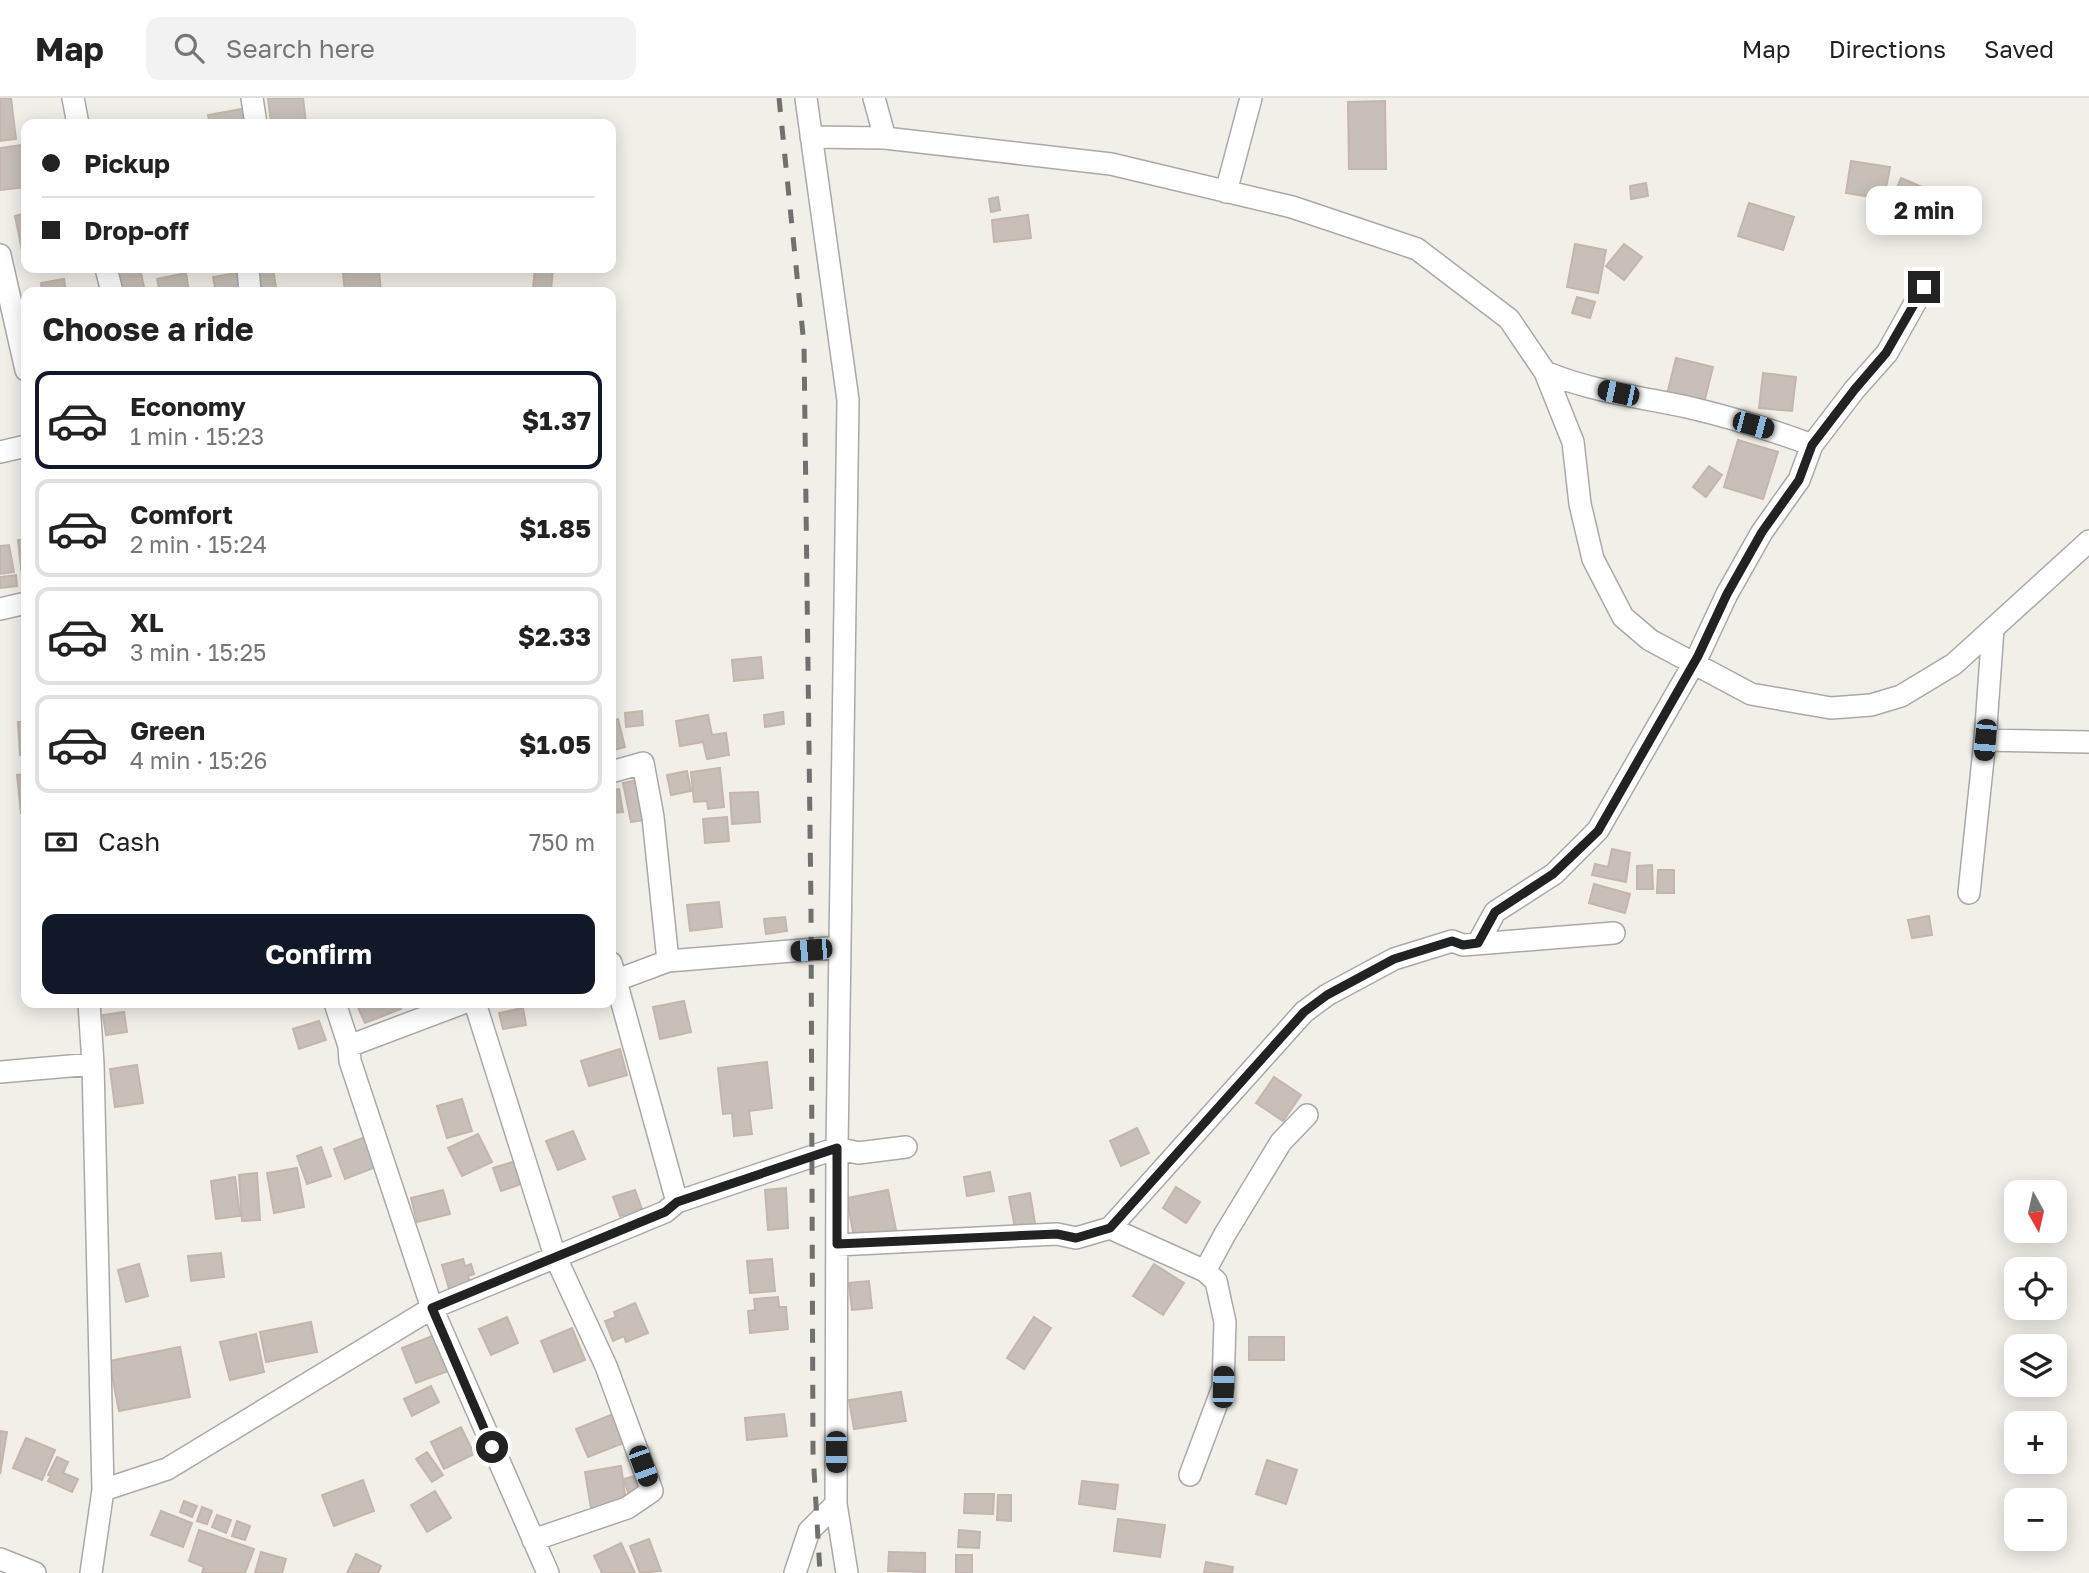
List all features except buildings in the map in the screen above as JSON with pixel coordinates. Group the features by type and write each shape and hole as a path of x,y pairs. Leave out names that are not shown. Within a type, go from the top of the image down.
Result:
{"street":[{"path":"73,98 77,119"},
{"path":"252,98 255,119"},
{"path":"806,98 848,400 837,1148 836,1504 847,1573"},
{"path":"874,98 885,138"},
{"path":"1226,192 1251,98"},
{"path":"811,137 885,138 1111,164 1292,208 1417,248 1509,319 1545,372 1573,442 1580,504 1593,559 1623,617 1650,640 1751,694 1831,708 1871,705 1901,696 1954,664 2089,541"},
{"path":"1,268 21,335"},
{"path":"1478,943 1495,912 1553,874 1598,831 1694,663 1727,594 1762,532 1799,480 1812,445 1886,353 1924,287"},
{"path":"1545,372 1568,382 1691,408 1762,427 1812,445"},
{"path":"0,452 21,447"},
{"path":"0,609 21,604"},
{"path":"1969,893 1993,629"},
{"path":"1985,740 2089,742"},
{"path":"616,771 643,763 653,817 668,961"},
{"path":"837,1244 1057,1234 1076,1238 1110,1228 1304,1012 1327,995 1394,959 1452,941 1463,945 1614,933"},
{"path":"616,972 668,961 840,947"},
{"path":"616,979 677,1202"},
{"path":"89,1008 103,1490 91,1573"},
{"path":"337,1008 349,1046 350,1061 432,1308 548,1573"},
{"path":"349,1046 450,1008"},
{"path":"477,1008 555,1256 606,1366 652,1491 627,1508 533,1540"},
{"path":"0,1072 93,1064"},
{"path":"1205,1271 1281,1142 1307,1115"},
{"path":"103,1490 167,1469 432,1308 665,1212 677,1202 837,1148 858,1153 906,1147"},
{"path":"1110,1228 1205,1271 1216,1281 1225,1322 1223,1387 1190,1475"},
{"path":"795,1573 809,1531 836,1504"},
{"path":"0,1559 35,1573"}],"railway":[{"path":"779,98 804,345 811,908 813,1453 820,1573"}],"route":[{"path":"492,1447 432,1308 665,1212 677,1202 837,1148 837,1244 1057,1234 1076,1238 1110,1228 1304,1012 1327,995 1394,959 1452,941 1463,945 1478,943 1495,912 1553,874 1598,831 1698,656 1727,594 1762,532 1799,480 1812,445 1886,353 1924,287"}]}
